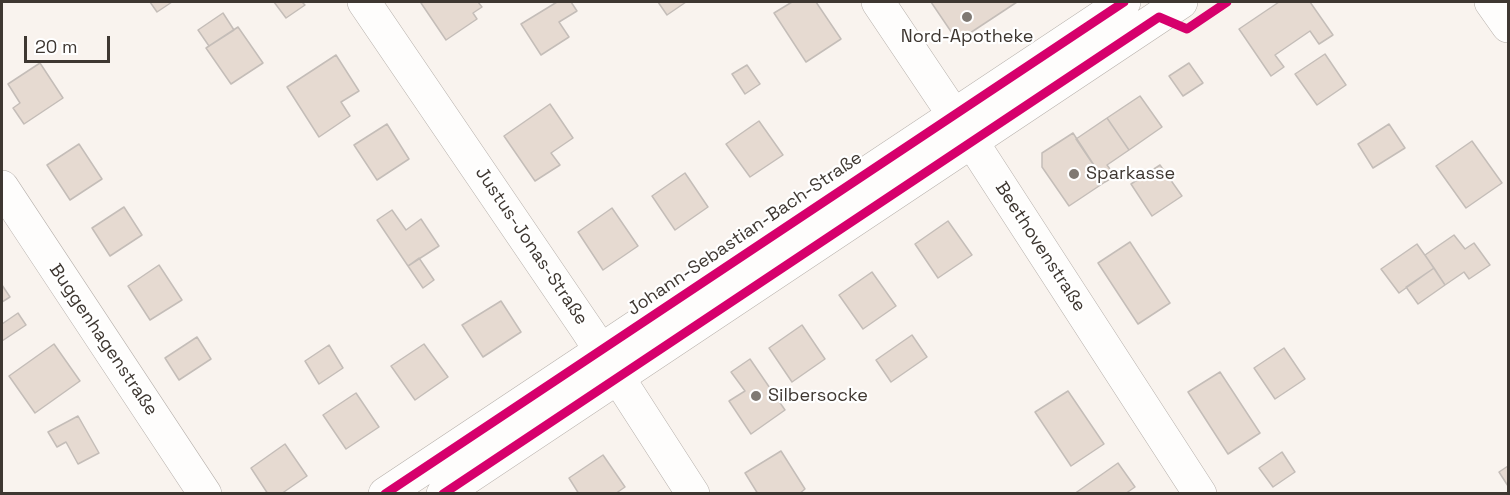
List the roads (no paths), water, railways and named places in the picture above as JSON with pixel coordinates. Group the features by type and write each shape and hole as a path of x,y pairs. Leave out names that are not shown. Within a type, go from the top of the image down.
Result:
{"street":[{"name":"Justus-Jonas-Straße","path":"364,2 600,350 693,494"},
{"name":"Beethovenstraße","path":"878,2 963,128 1200,494"},
{"name":"Johann-Sebastian-Bach-Straße","path":"443,494 617,378 963,128 1125,2"},
{"name":"Johann-Sebastian-Bach-Straße","path":"385,494 600,350 963,128 1181,2"},
{"path":"1491,2 1509,26"},
{"name":"Buggenhagenstraße","path":"2,187 205,494"}],"place":[{"name":"Nord-Apotheke","path":"967,17"},
{"name":"Sparkasse","path":"1074,174"},
{"name":"Silbersocke","path":"756,396"}]}
